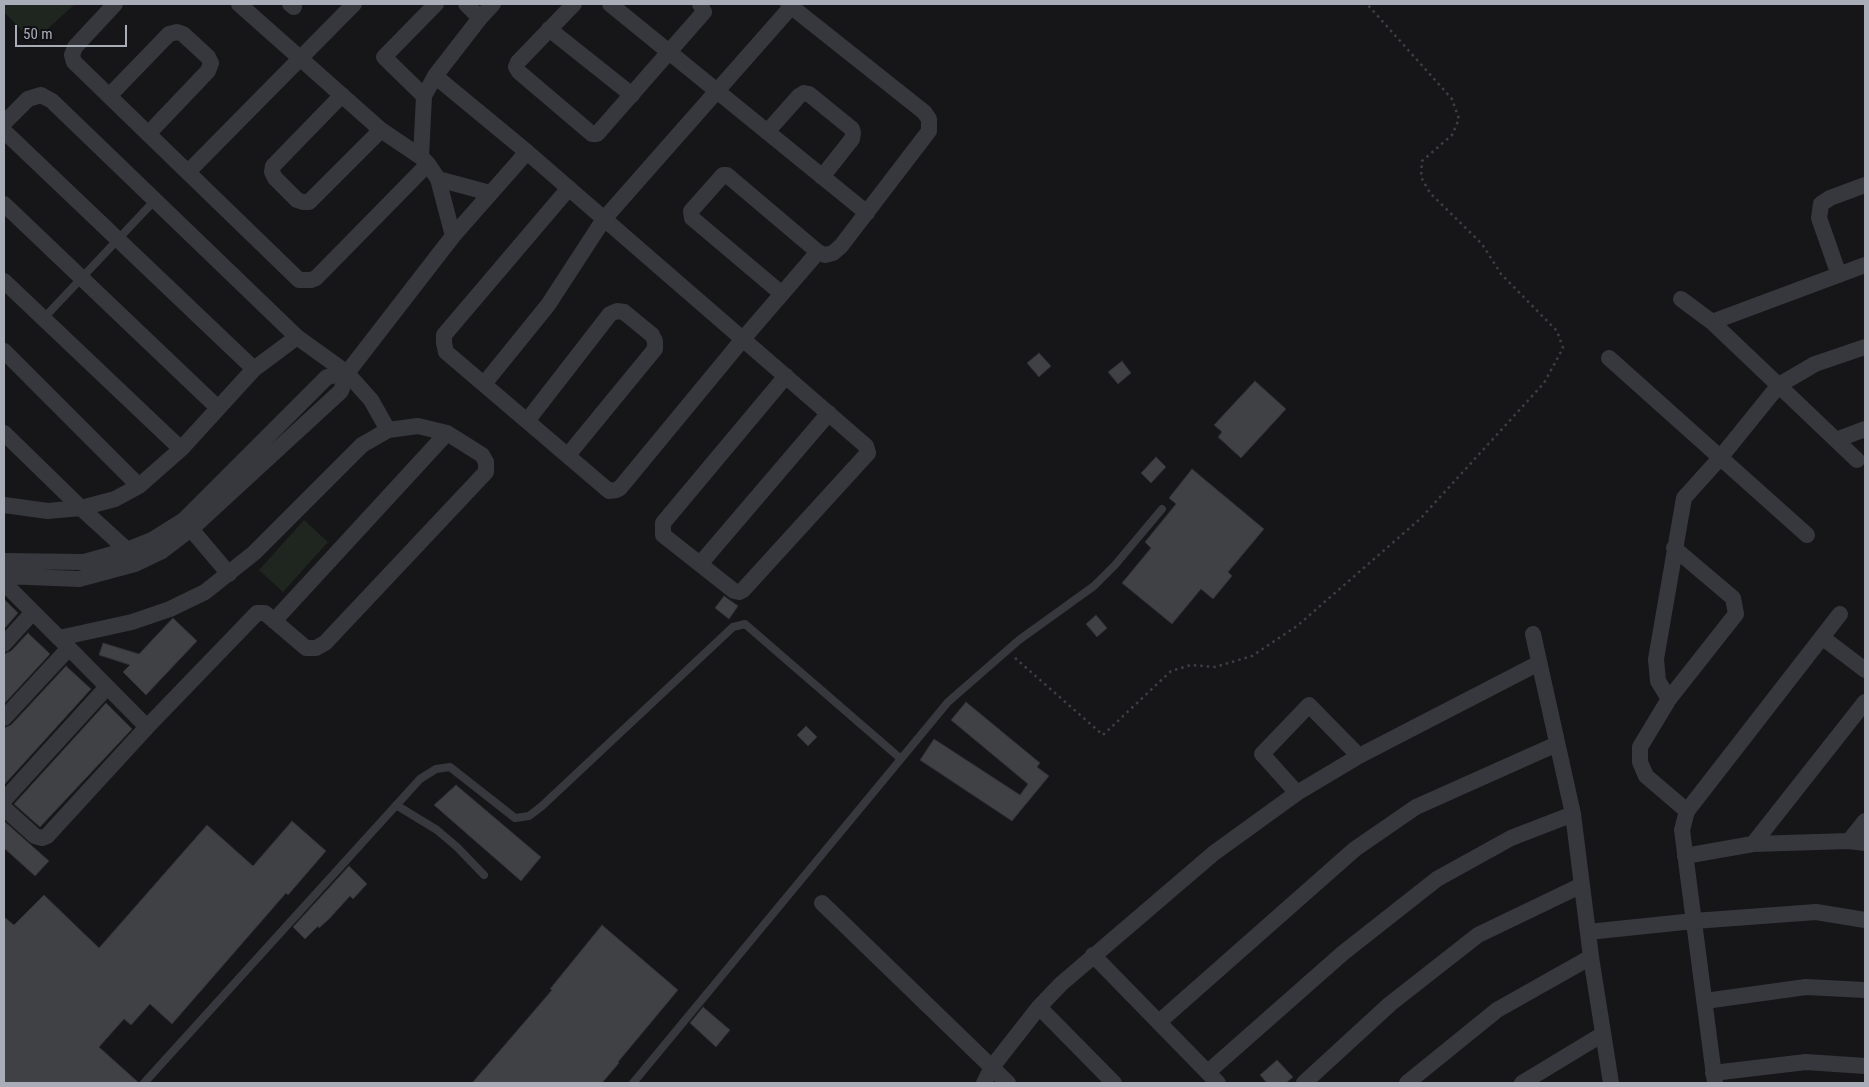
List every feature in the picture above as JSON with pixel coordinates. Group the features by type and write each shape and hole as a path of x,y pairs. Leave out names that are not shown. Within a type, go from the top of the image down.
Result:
{"street":[{"path":"115,4 75,47 72,55 74,62 299,280 305,282 316,278 424,160 424,96 435,76 493,4"},
{"path":"239,4 381,130 424,160 438,179 453,236"},
{"path":"188,172 354,4"},
{"path":"424,96 384,57 436,4"},
{"path":"466,4 480,18"},
{"path":"574,4 518,62 516,67 519,72 592,134 600,132 704,12 700,4"},
{"path":"610,4 867,213"},
{"path":"484,384 548,305 604,219 717,92 790,5 924,112 929,119 929,130 841,246 833,253 825,255 818,252 727,175 723,175 691,211 692,218 782,294"},
{"path":"549,29 632,95"},
{"path":"109,96 168,34 177,32 183,34 208,57 210,64 208,71 148,134"},
{"path":"435,76 569,188 829,413 866,446 868,453 743,590 739,592 734,591 663,534 663,523 786,376"},
{"path":"767,132 799,96 804,94 809,94 852,129 854,133 852,139 822,177"},
{"path":"4,122 28,99 41,95 52,101 297,337 347,373 371,400 388,430"},
{"path":"342,95 273,166 272,172 275,178 296,200 309,202 381,130"},
{"path":"4,131 254,369"},
{"path":"4,576 79,579 131,557 152,540 188,525 260,454 342,392 347,373 453,236 527,152"},
{"path":"438,179 490,193"},
{"path":"1839,275 1819,218 1821,204 1830,198 1865,185"},
{"path":"569,188 444,335 446,352 609,491 620,488 743,339 818,252"},
{"path":"4,204 218,408"},
{"path":"1712,322 1865,265"},
{"path":"4,281 181,449"},
{"path":"1681,299 1712,322 1857,460"},
{"path":"527,421 610,314 617,311 624,312 652,335 655,341 655,349 568,455"},
{"path":"4,505 48,511 81,508 114,499 139,486 181,449 254,369 297,337"},
{"path":"1669,699 1658,681 1656,659 1684,498 1720,458 1779,386 1815,364 1865,346"},
{"path":"4,351 139,486"},
{"path":"1609,358 1807,535"},
{"path":"700,564 829,413"},
{"path":"4,718 64,643 170,609 205,592 254,553 362,445 388,430 418,426 447,433 482,455 486,462 486,472 325,643 316,648 306,648 265,613 257,613 147,727 47,836 42,838 35,836 4,808"},
{"path":"1836,440 1865,429"},
{"path":"4,432 131,557"},
{"path":"274,621 447,433"},
{"path":"188,525 229,574"},
{"path":"1674,548 1733,598 1736,614 1669,699 1640,747 1640,762 1646,776 1687,811"},
{"path":"4,561 84,562 131,557"},
{"path":"4,582 147,727"},
{"path":"4,644 33,612"},
{"path":"1840,614 1687,811 1682,830 1714,1078 1806,1062 1865,1066"},
{"path":"1533,634 1573,814 1591,957 1611,1083"},
{"path":"1823,638 1865,670"},
{"path":"984,1083 992,1067 1039,1007 1061,984 1214,853 1297,793 1359,756 1539,663"},
{"path":"4,800 107,687"},
{"path":"1753,844 1865,702"},
{"path":"1297,793 1262,754 1309,706 1359,756"},
{"path":"1159,1022 1354,849 1416,807 1557,744"},
{"path":"1093,955 1213,1078 1343,952 1437,879 1511,838 1573,814"},
{"path":"1685,856 1753,844 1857,842 1865,821"},
{"path":"1304,1083 1390,1004 1478,935 1582,885"},
{"path":"822,903 1008,1083"},
{"path":"1588,932 1694,921 1816,912 1865,920"},
{"path":"1407,1083 1497,1010 1591,957"},
{"path":"1705,1001 1806,988 1865,990"},
{"path":"1039,1007 1114,1083"},
{"path":"1522,1083 1603,1034"}],"lane":[{"path":"43,319 155,200"},
{"path":"634,1083 948,702 1007,650 1094,586 1115,565 1162,509"},
{"path":"144,1083 420,780 436,769 450,767 516,818 529,816 733,627 745,624 901,759"},
{"path":"396,805 437,830 457,847 484,875"}],"path":[{"path":"1007,650 1103,735 1171,671 1191,666 1215,667 1252,656 1297,626 1420,519 1544,383 1563,348 1557,331 1501,274 1482,244 1430,193 1421,177 1422,161 1452,135 1458,119 1452,99 1367,4"}],"shaded area":[{"path":"4,4 75,4 33,42 4,12"},
{"path":"304,520 328,542 283,592 259,570"}],"building":[{"path":"1039,353 1051,366 1039,377 1027,363"},
{"path":"1122,361 1131,373 1118,384 1108,372"},
{"path":"1255,381 1286,409 1241,458 1218,437 1222,432 1214,425"},
{"path":"1156,457 1166,467 1151,483 1141,473"},
{"path":"1192,469 1264,529 1228,572 1232,576 1213,599 1201,589 1172,624 1122,583 1151,548 1145,542 1176,504 1169,498"},
{"path":"724,596 738,606 729,619 715,608"},
{"path":"4,599 18,613 5,628 4,628"},
{"path":"1096,615 1107,628 1097,637 1086,624"},
{"path":"173,618 197,641 146,695 123,672 130,665 99,655 103,643 139,654"},
{"path":"28,633 50,654 4,704 4,654 11,651"},
{"path":"66,666 91,689 4,785 4,728 11,725"},
{"path":"966,702 1040,763 1037,767 1049,776 1012,821 920,760 934,739 1020,795 1028,784 951,720"},
{"path":"106,703 132,729 40,827 14,804"},
{"path":"806,726 817,737 808,746 797,735"},
{"path":"456,785 541,857 521,881 434,805"},
{"path":"4,821 49,861 35,876 4,848"},
{"path":"292,821 326,851 288,895 286,893 172,1024 150,1004 131,1025 124,1019 99,1047 139,1083 4,1083 4,917 14,925 44,895 99,948 207,825 253,866"},
{"path":"349,866 367,884 353,899 350,896 329,919 319,928 318,926 305,939 293,927"},
{"path":"602,925 678,990 619,1063 602,1083 472,1083 552,990 550,989"},
{"path":"703,1007 730,1030 716,1047 690,1023"},
{"path":"1277,1060 1293,1077 1286,1083 1267,1083 1260,1075"}]}
